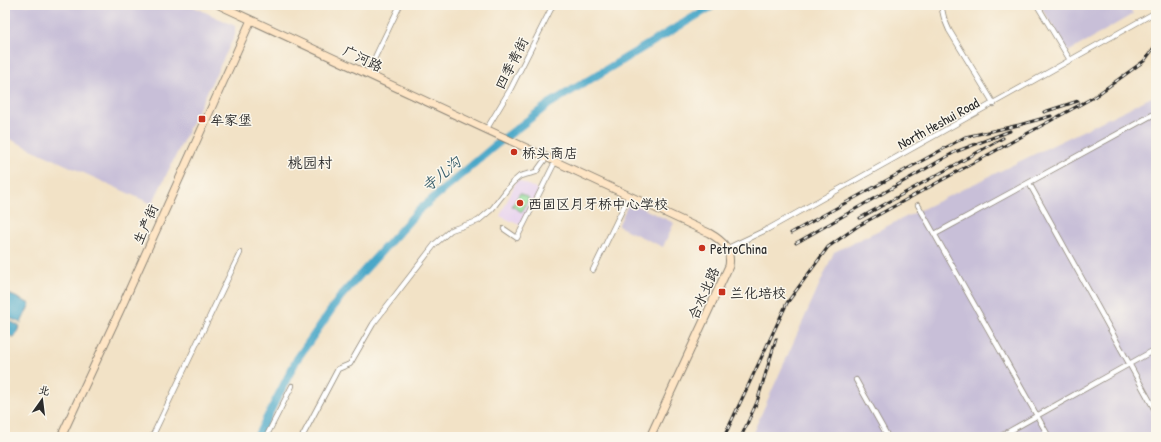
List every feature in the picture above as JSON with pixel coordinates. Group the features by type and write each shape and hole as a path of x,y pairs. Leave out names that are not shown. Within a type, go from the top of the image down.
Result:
{"street":[{"name":"广河路","path":"219,5 546,158"},
{"path":"367,74 400,5"},
{"name":"四季青街","path":"486,130 510,90 553,5"},
{"path":"941,5 949,30 994,104"},
{"path":"1037,5 1070,60"},
{"name":"North Heshui Road","path":"728,248 768,229 994,104 1156,12"},
{"name":"生产街","path":"60,437 251,20"},
{"path":"935,234 1156,113"},
{"path":"302,437 338,369 350,364 373,324 435,244 451,230 478,221 492,208 520,176 536,172 546,158 709,233 717,237 728,248"},
{"path":"504,229 517,238 555,162"},
{"path":"1029,183 1156,412"},
{"path":"593,270 629,196"},
{"path":"918,205 1049,437"},
{"name":"合水北路","path":"650,437 729,266 728,248"},
{"path":"152,437 240,253"},
{"path":"999,437 1156,349"},
{"path":"856,380 888,437"},
{"path":"266,437 292,386"}],"shaded area":[{"path":"5,5 190,5 235,26 235,35 152,204 5,137"},
{"path":"1040,5 1128,5 1133,14 1068,52"},
{"path":"1156,95 1156,437 751,437 834,252"},
{"name":"西固区月牙桥中心学校","path":"517,180 539,190 522,226 500,216"},
{"path":"629,202 674,223 663,247 618,226"}],"green space":[{"path":"520,193 529,198 522,212 512,206"}],"water":[{"path":"5,292 30,304 21,323 5,316"},
{"path":"5,319 20,326 14,338 5,333"}],"waterway":[{"name":"寺儿沟","path":"257,437 297,359 341,296 418,211 497,144 549,104 714,5"}],"railway":[{"path":"724,437 787,303 828,247 858,226 1094,97 1144,61 1156,45"},
{"path":"1044,112 1078,101"},
{"path":"791,233 965,137 1051,116"},
{"path":"796,243 955,152 1010,131"},
{"path":"860,218 1003,138"},
{"path":"741,437 757,402 776,339"}],"place":[{"name":"牟家堡","path":"202,119"},
{"name":"桥头商店","path":"514,152"},
{"name":"西固区月牙桥中心学校","path":"520,203"},
{"name":"PetroChina","path":"702,248"},
{"name":"兰化培校","path":"722,292"}],"district":[{"name":"桃园村","path":"310,162"}]}
